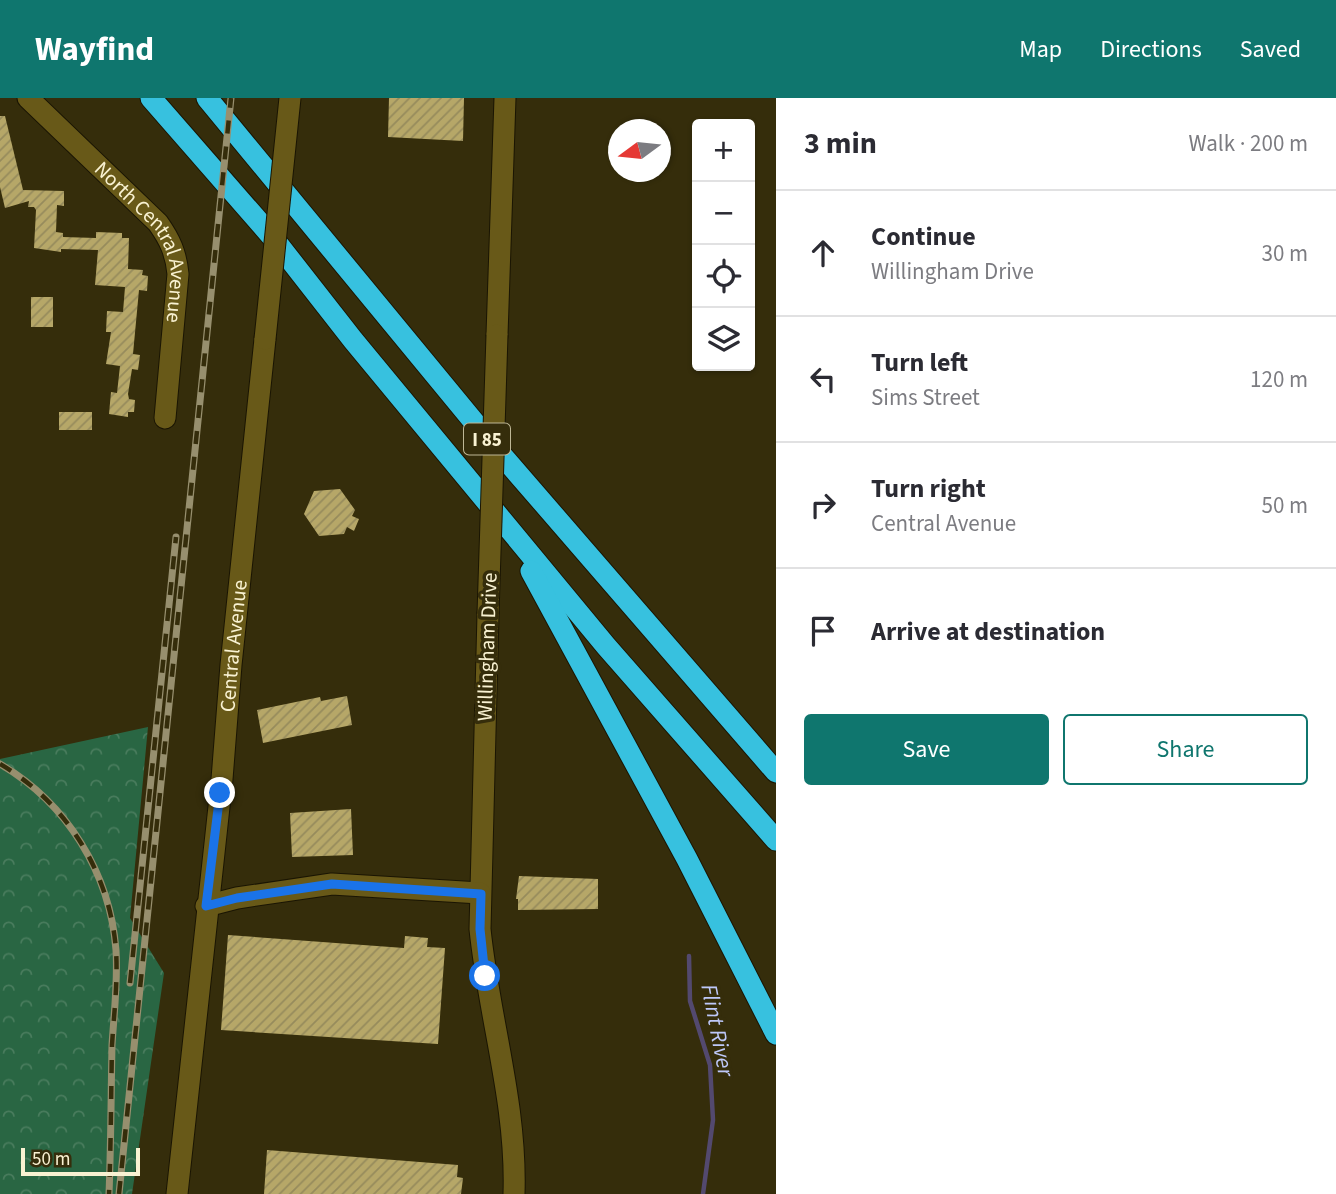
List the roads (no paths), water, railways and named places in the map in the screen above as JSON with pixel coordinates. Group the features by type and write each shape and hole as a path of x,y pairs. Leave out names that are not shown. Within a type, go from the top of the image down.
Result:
{"highway":[{"name":"I 85","path":"151,98 274,239 353,341 606,646 776,840"},
{"name":"I 85","path":"207,98 493,446 776,772"},
{"path":"508,529 687,859 776,1034"}],"street":[{"name":"North Central Avenue","path":"28,98 158,223 170,240 176,256 178,274 165,418"},
{"name":"Central Avenue","path":"177,1194 206,906 222,779 231,665 289,98"},
{"name":"Willingham Drive","path":"505,98 480,929 485,976 510,1110 513,1194"},
{"path":"206,906 237,898 332,884 481,894"}],"waterway":[{"name":"Flint River","path":"689,956 690,1001 710,1065 713,1120 703,1194"}],"railway":[{"path":"119,1194 231,98"},
{"path":"130,983 176,537"},
{"path":"0,764 24,780 65,820 81,843 105,894 112,922 117,974 112,1045 109,1194"}]}
